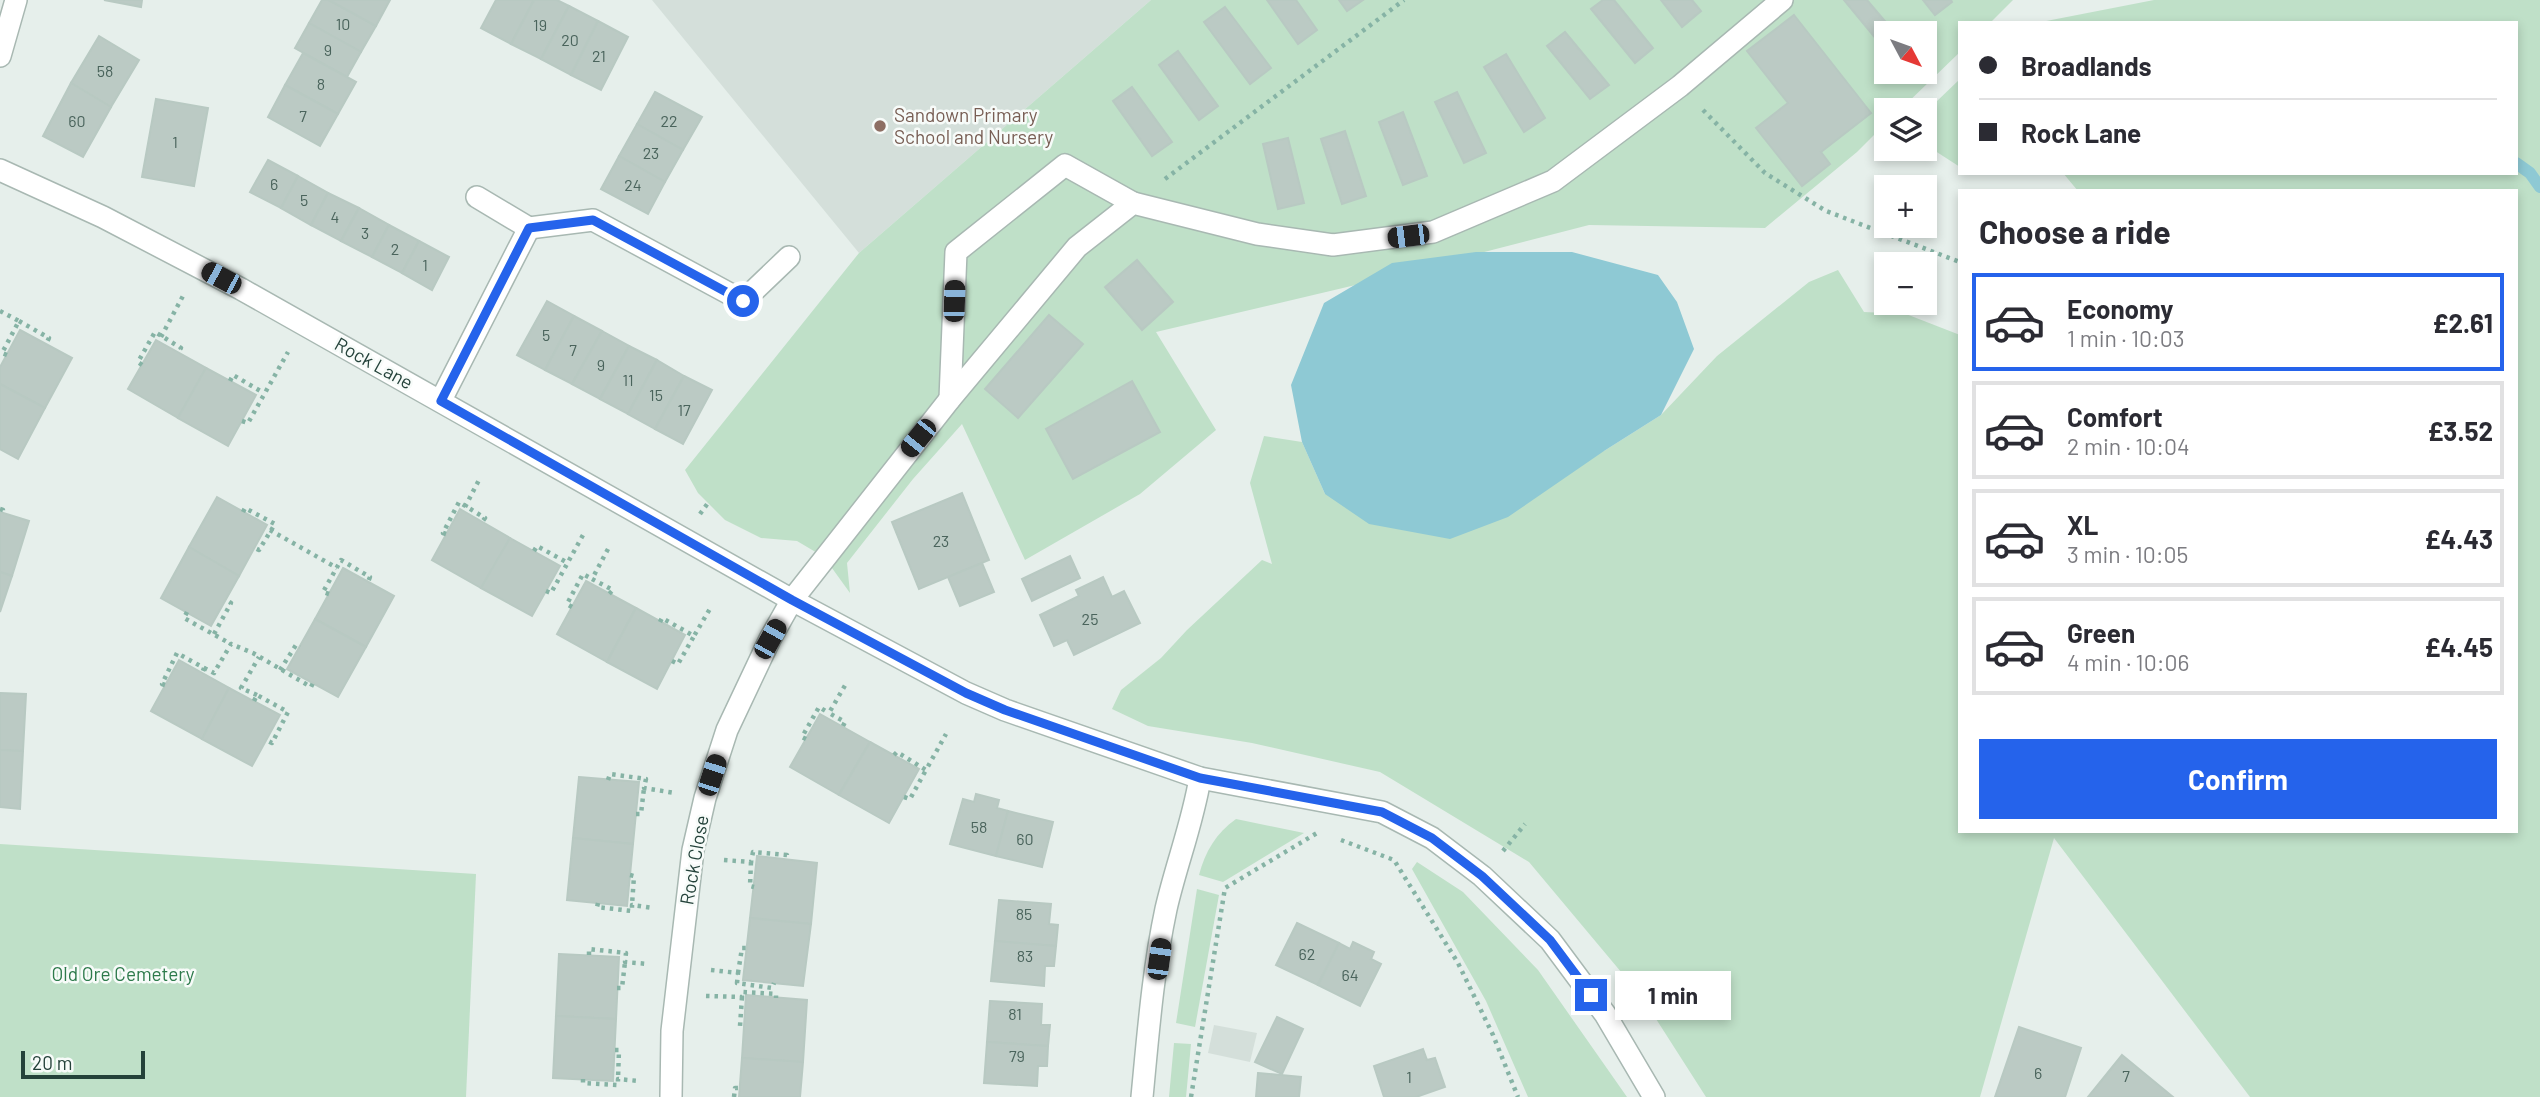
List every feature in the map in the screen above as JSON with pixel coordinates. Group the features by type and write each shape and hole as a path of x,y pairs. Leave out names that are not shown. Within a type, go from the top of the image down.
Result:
{"street":[{"path":"0,56 16,0"},
{"path":"950,399 956,252 1065,166 1133,203 1258,234 1333,245 1433,232 1553,181 1680,86 1782,0"},
{"name":"Rock Lane","path":"0,170 103,217 200,267 792,600 966,693 1005,710 1200,778 1382,812 1432,838 1482,876 1550,940 1605,1014 1654,1097"},
{"path":"477,197 529,228 593,220 743,301 789,257"},
{"name":"Rock Close","path":"671,1097 672,1031 693,850 705,798 727,730 770,639 792,600 950,399 1077,247 1133,203"},
{"path":"441,401 529,228"},
{"path":"1142,1097 1148,1031 1166,911 1196,803 1200,778"}],"path":[{"path":"1133,203 1404,0"},
{"path":"1680,86 1765,173 1826,211 1958,261"},
{"path":"162,337 200,267"},
{"path":"0,311 49,338 46,344"},
{"path":"7,355 2,353 19,321"},
{"path":"242,421 248,423 303,323"},
{"path":"142,365 138,362 155,332 181,348 178,352"},
{"path":"230,382 233,375 264,393"},
{"path":"465,507 480,478"},
{"path":"446,534 443,533 459,502 485,518 482,522"},
{"path":"243,512 245,508 275,524 259,550 254,548"},
{"path":"270,530 337,568"},
{"path":"546,591 551,593 583,535"},
{"path":"534,551 537,546 568,563"},
{"path":"592,579 608,549"},
{"path":"329,594 323,592 341,560 370,577 368,582"},
{"path":"572,607 567,604 583,574 613,590 609,594"},
{"path":"214,634 232,603 226,600"},
{"path":"672,661 678,664 711,607"},
{"path":"187,612 184,618 311,687 313,683"},
{"path":"660,622 662,618 694,636"},
{"path":"165,685 162,684 177,653 203,671 214,673 231,644"},
{"path":"281,670 296,645 300,647"},
{"path":"260,657 241,688 255,698 288,712 272,743 266,740"},
{"path":"829,713 847,682"},
{"path":"806,739 802,737 819,707 845,722 843,726"},
{"path":"904,797 910,799 946,734"},
{"path":"894,755 897,752 926,770"},
{"path":"608,779 610,774 646,779 641,814 636,814"},
{"path":"644,788 678,794"},
{"path":"1191,1097 1225,888 1319,831"},
{"path":"1332,836 1394,860 1458,963 1493,1035 1518,1097"},
{"path":"754,887 750,886 753,852 787,855 787,859"},
{"path":"719,860 751,862"},
{"path":"597,904 597,908 632,911 634,876 630,875"},
{"path":"632,905 656,908"},
{"path":"747,948 741,948 737,983 772,988 774,983"},
{"path":"589,955 589,949 625,953 622,988 617,988"},
{"path":"625,962 651,965"},
{"path":"707,970 738,974"},
{"path":"744,1027 740,1026 742,992 776,993 776,998"},
{"path":"694,995 742,997"},
{"path":"583,1079 583,1083 618,1085 619,1050 615,1050"},
{"path":"618,1079 642,1081"},
{"path":"734,1097 735,1088 740,1088"}],"shaded area":[{"name":"Sandown Primary School and Nursery","path":"652,0 1151,0 859,253"},
{"path":"1214,1025 1257,1033 1250,1062 1208,1053"}],"green space":[{"path":"1151,0 2013,0 1992,21 1958,21 1958,54 1937,74 1937,21 1874,21 1874,84 1927,84 1912,98 1874,98 1874,135 1765,228 1589,225 1364,283 1156,332 1216,430 1140,494 1025,560 962,424 913,479 847,563 850,593 824,557 797,541 761,538 725,520 698,493 685,470 859,253"},
{"path":"2154,0 2540,0 2540,1097 2250,1097 2054,838 1980,1097 1706,1097 1642,997 1529,862 1380,772 1252,743 1148,726 1112,709 1121,690 1161,658 1262,560 1272,564 1250,483 1264,436 1302,442 1325,494 1604,451 1661,415 1717,356 1809,282 1838,270 1864,312 1874,312 1874,315 1909,315 1958,334 1958,833 2518,833 2518,189 2076,189 2065,175 2518,175 2518,21 2046,21"},
{"path":"1958,81 1958,166 1937,152 1937,101"},
{"path":"1236,819 1304,833 1223,882 1199,875 1212,844"},
{"name":"Old Ore Cemetery","path":"0,844 476,874 466,1097 0,1097"},
{"path":"1417,862 1463,892 1538,970 1627,1097 1528,1097 1486,1001 1412,869"},
{"path":"1197,889 1219,895 1195,1027 1176,1023"},
{"path":"1174,1043 1191,1044 1186,1097 1169,1097"}],"water":[{"path":"1476,252 1572,252 1658,275 1677,302 1694,349 1661,415 1508,517 1450,539 1369,524 1325,494 1302,442 1291,385 1324,303 1392,263"}],"building":[{"path":"104,0 142,0 141,7"},
{"path":"322,0 329,0 376,26 361,52 309,23"},
{"path":"329,0 390,0 376,26"},
{"path":"496,0 534,0 511,44 481,28"},
{"path":"534,0 557,0 569,6 541,59 511,44"},
{"path":"1267,0 1296,0 1317,30 1298,44"},
{"path":"1339,0 1363,0 1347,11"},
{"path":"1603,0 1614,0 1653,48 1635,63 1591,9"},
{"path":"1661,0 1692,0 1701,11 1682,27"},
{"path":"1844,0 1867,0 1885,21 1874,21 1874,36"},
{"path":"1923,0 1951,0 1952,2 1935,15"},
{"path":"569,6 598,21 571,75 541,59"},
{"path":"1225,7 1271,68 1250,84 1204,22"},
{"path":"1794,15 1871,113 1821,152 1830,164 1802,186 1756,128 1788,103 1747,51"},
{"path":"598,21 628,37 601,90 571,75"},
{"path":"309,23 361,52 347,77 295,48"},
{"path":"1565,32 1609,85 1590,99 1547,46"},
{"path":"99,36 139,60 111,107 71,83"},
{"path":"1178,51 1218,106 1199,120 1159,65"},
{"path":"303,53 356,82 338,114 285,85"},
{"path":"1506,54 1545,118 1524,132 1484,67"},
{"path":"71,83 111,107 83,157 43,136"},
{"path":"285,85 338,114 320,146 268,117"},
{"path":"1132,87 1172,142 1152,156 1113,101"},
{"path":"655,92 702,117 683,150 637,124"},
{"path":"1457,92 1486,153 1464,163 1435,102"},
{"path":"156,99 208,108 194,186 142,177"},
{"path":"1403,112 1427,176 1403,185 1379,122"},
{"path":"637,124 683,150 665,182 619,156"},
{"path":"1345,131 1366,196 1342,204 1321,139"},
{"path":"1288,138 1304,203 1278,209 1263,144"},
{"path":"619,156 665,182 648,214 601,189"},
{"path":"268,160 298,176 281,208 250,192"},
{"path":"298,176 328,193 311,225 281,208"},
{"path":"328,193 359,208 341,241 311,225"},
{"path":"359,208 389,225 372,257 341,241"},
{"path":"389,225 419,241 402,273 372,257"},
{"path":"419,241 449,257 432,290 402,273"},
{"path":"1137,260 1173,302 1142,330 1105,287"},
{"path":"547,301 574,316 545,370 517,355"},
{"path":"1049,315 1083,344 1018,418 985,389"},
{"path":"574,316 602,331 572,384 545,370"},
{"path":"20,330 72,358 45,408 0,384 0,367"},
{"path":"602,331 629,346 600,399 572,384"},
{"path":"156,340 206,368 178,418 128,389"},
{"path":"629,346 657,360 628,414 600,399"},
{"path":"657,360 684,376 655,429 628,414"},
{"path":"206,368 256,395 228,446 178,418"},
{"path":"684,376 712,390 683,444 655,429"},
{"path":"1132,381 1160,432 1073,479 1046,429"},
{"path":"0,384 45,408 18,459 0,449"},
{"path":"962,493 989,560 919,589 892,522"},
{"path":"217,497 267,525 239,576 189,547"},
{"path":"460,509 510,538 481,588 432,560"},
{"path":"0,512 29,521 12,576 0,572"},
{"path":"510,538 560,566 532,616 481,588"},
{"path":"189,547 239,576 211,626 161,598"},
{"path":"1070,556 1080,578 1032,601 1022,579"},
{"path":"982,563 994,592 960,606 948,577"},
{"path":"343,568 394,596 366,647 315,619"},
{"path":"0,572 12,576 0,612"},
{"path":"1103,577 1112,597 1124,591 1140,623 1074,655 1067,640 1054,646 1040,615 1079,596 1076,590"},
{"path":"586,581 636,608 607,662 557,634"},
{"path":"636,608 685,635 657,689 607,662"},
{"path":"315,619 366,647 338,697 287,669"},
{"path":"179,660 229,688 202,739 151,711"},
{"path":"229,688 280,715 252,766 202,739"},
{"path":"0,693 26,694 23,751 0,750"},
{"path":"820,714 870,742 839,795 790,767"},
{"path":"870,742 919,769 889,823 839,795"},
{"path":"0,750 23,751 20,809 0,807"},
{"path":"579,777 639,782 633,844 573,838"},
{"path":"976,794 999,800 997,808 1008,811 996,856 950,844 963,799 974,802"},
{"path":"1008,811 1053,822 1042,867 996,856"},
{"path":"573,838 633,844 627,906 567,900"},
{"path":"757,856 817,863 811,924 750,918"},
{"path":"999,900 1051,904 1049,924 1058,925 1056,946 995,941"},
{"path":"750,918 811,924 803,986 743,980"},
{"path":"1297,923 1339,943 1318,985 1276,965"},
{"path":"995,941 1056,946 1054,966 1045,966 1044,986 991,981"},
{"path":"1353,942 1374,952 1371,959 1381,964 1360,1006 1318,985 1339,943 1350,949"},
{"path":"559,954 619,957 616,1019 556,1016"},
{"path":"746,995 807,1000 803,1062 742,1058"},
{"path":"990,1001 1042,1004 1041,1025 1050,1025 1048,1046 987,1042"},
{"path":"556,1016 616,1019 613,1081 553,1078"},
{"path":"1277,1017 1303,1029 1282,1074 1255,1062"},
{"path":"2019,1027 2081,1048 2065,1097 1995,1097"},
{"path":"987,1042 1048,1046 1047,1066 1038,1066 1037,1086 984,1083"},
{"path":"1423,1049 1427,1060 1435,1058 1445,1087 1416,1097 1384,1097 1374,1066"},
{"path":"2122,1055 2173,1097 2088,1097"},
{"path":"742,1058 803,1062 800,1097 739,1097"},
{"path":"1258,1073 1301,1077 1299,1097 1256,1097"}],"waterway":[{"path":"2518,164 2530,173 2540,187"}],"place":[{"name":"Sandown Primary School and Nursery","path":"880,126"}],"route":[{"path":"743,301 593,220 529,228 441,401 792,600 966,693 1005,710 1200,778 1382,812 1432,838 1482,876 1550,940 1591,995"}]}
